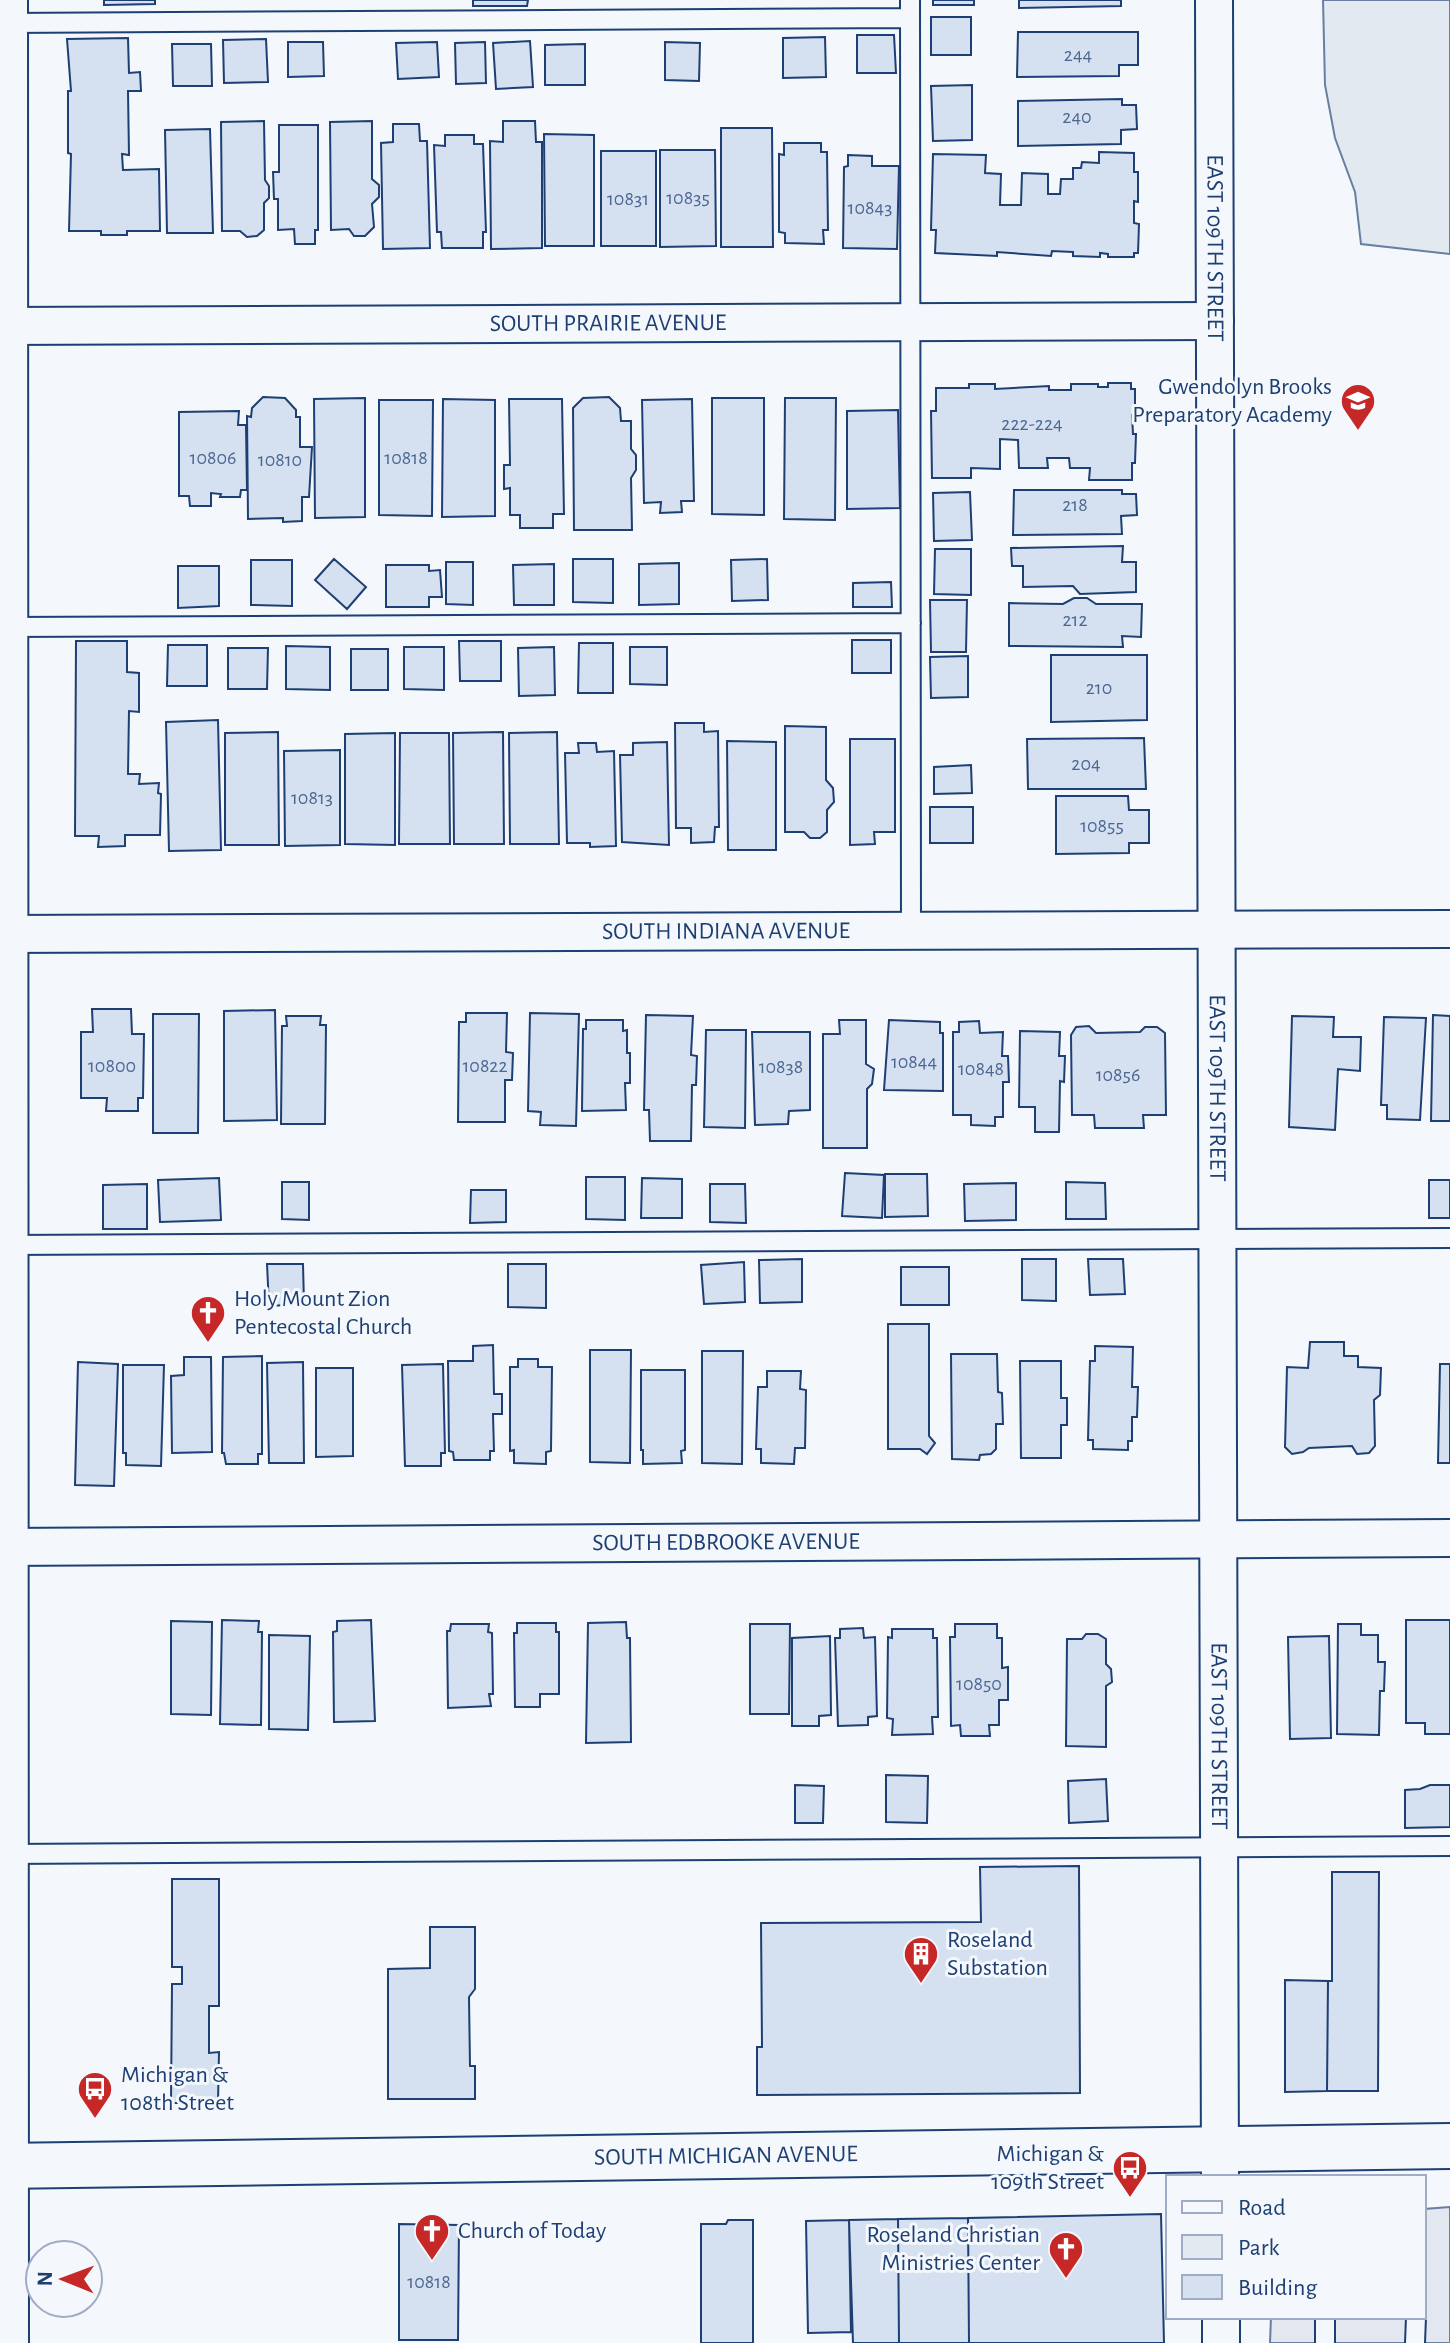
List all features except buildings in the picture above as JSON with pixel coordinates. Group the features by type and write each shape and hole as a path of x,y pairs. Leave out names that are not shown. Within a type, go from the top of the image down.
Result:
{"main road":[{"name":"SOUTH MICHIGAN AVENUE","path":"5,2166 1220,2164 1450,2146"}],"street":[{"name":"EAST 109TH STREET","path":"1214,0 1220,2164"},
{"path":"6,16 5,2166 10,2343"},
{"name":"SOUTH PRAIRIE AVENUE","path":"4,326 1215,321"},
{"name":"SOUTH INDIANA AVENUE","path":"5,934 1450,929"},
{"name":"SOUTH EDBROOKE AVENUE","path":"5,1547 1450,1538"},
{"path":"1221,2319 1221,2343"}],"lane":[{"path":"6,16 910,9 911,930"},
{"path":"5,626 911,623"},
{"path":"5,1245 1450,1238"},
{"path":"5,1854 1450,1846"},
{"path":"1325,2319 1325,2343"},
{"path":"1415,2343 1416,2319"}],"green space":[{"path":"1323,0 1450,0 1450,254 1361,244 1355,192 1335,138 1325,85"}],"shaded area":[{"path":"1450,2207 1450,2343 1270,2343 1271,2319 1426,2319 1426,2209"}],"place":[{"name":"Gwendolyn Brooks Preparatory Academy","path":"1358,432"},
{"name":"Holy Mount Zion Pentecostal Church","path":"208,1344"},
{"name":"Roseland Substation","path":"921,1985"},
{"name":"Michigan & 108th Street","path":"95,2120"},
{"name":"Michigan & 109th Street","path":"1130,2199"},
{"name":"Church of Today","path":"432,2262"},
{"name":"Roseland Christian Ministries Center","path":"1066,2280"}]}
